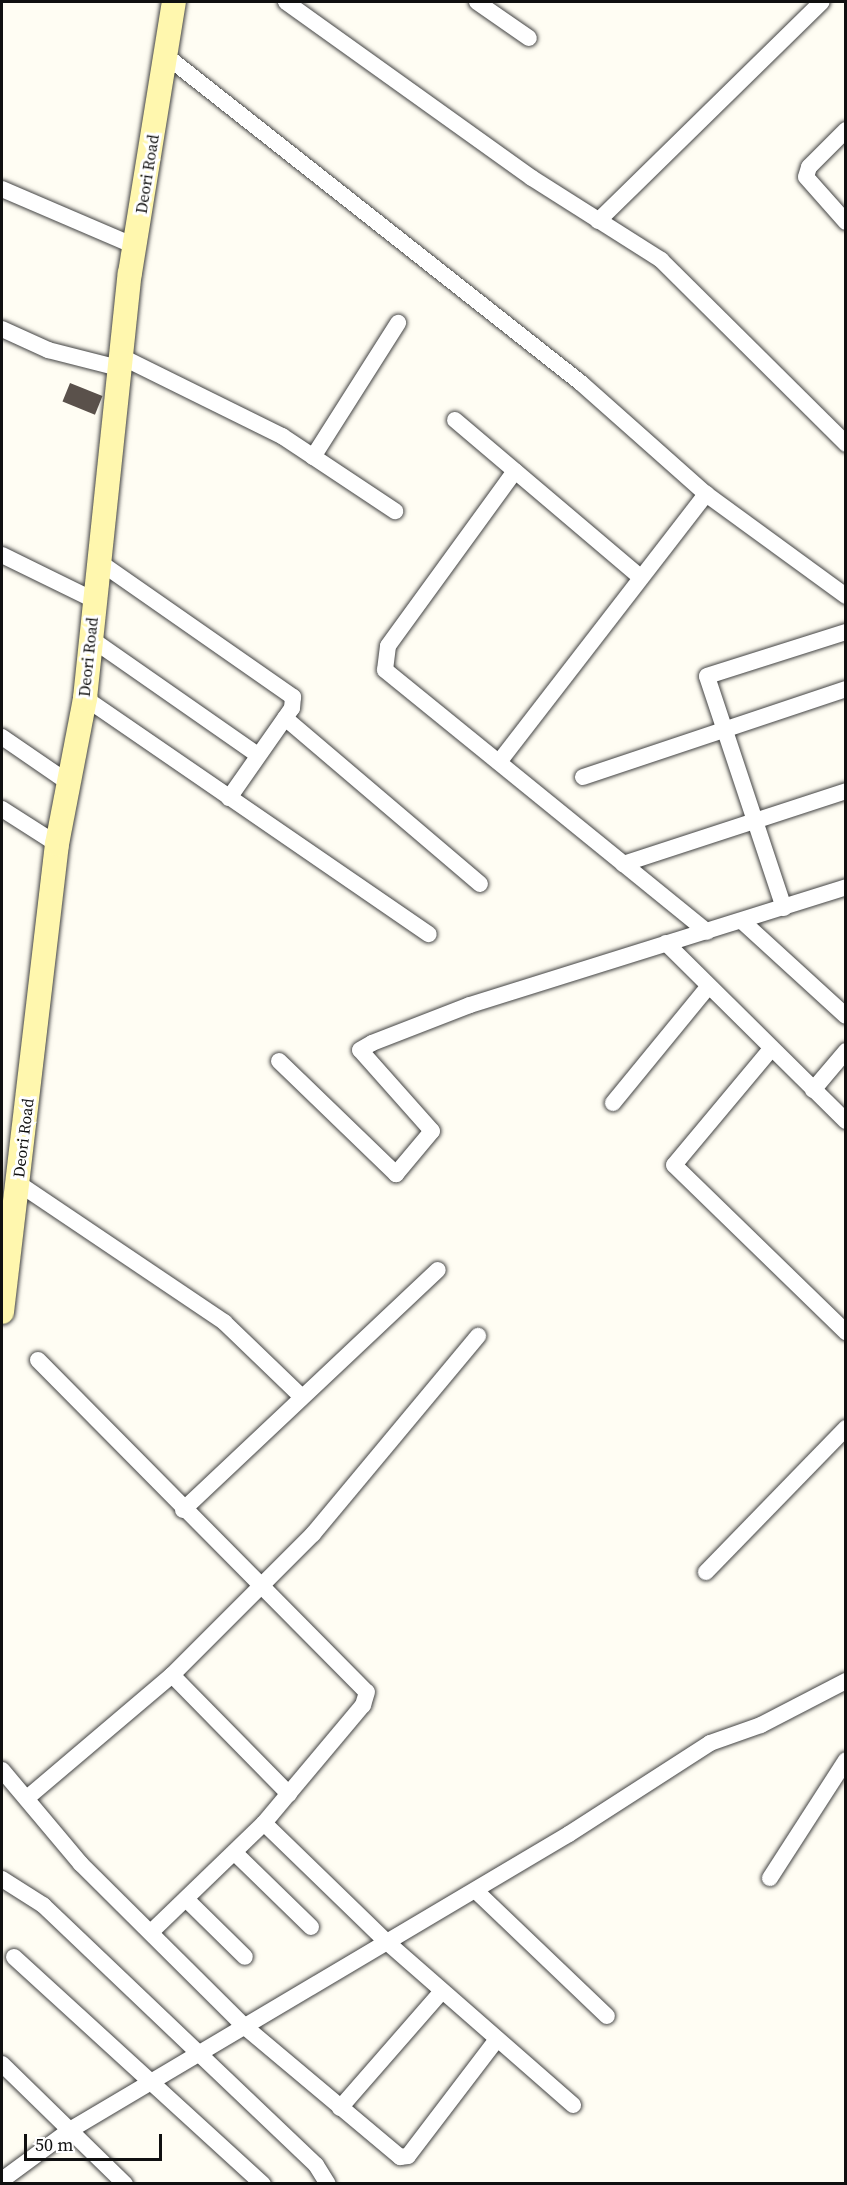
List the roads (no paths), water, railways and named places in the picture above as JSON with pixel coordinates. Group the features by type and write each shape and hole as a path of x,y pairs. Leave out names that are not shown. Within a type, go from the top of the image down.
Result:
{"street":[{"name":"Deori Road","path":"2,1311 57,844 85,698 119,362 174,2"},
{"path":"286,2 598,221 661,260 846,444"},
{"path":"477,2 529,38"},
{"path":"598,221 822,2"},
{"path":"165,55 582,383 706,494 846,596"},
{"path":"846,130 809,167 806,177 846,222"},
{"path":"2,189 135,246"},
{"path":"313,457 398,323"},
{"path":"2,329 48,350 119,362 313,457 395,511"},
{"path":"455,420 640,577"},
{"path":"515,471 388,646 383,664 707,932"},
{"path":"499,762 706,494"},
{"path":"2,555 94,600"},
{"path":"98,561 291,694 292,708 229,798"},
{"path":"784,908 756,820 722,728 709,674 846,632"},
{"path":"90,638 258,755"},
{"path":"583,777 722,728 846,689"},
{"path":"85,698 429,934"},
{"path":"285,718 480,884"},
{"path":"2,737 69,783"},
{"path":"623,864 846,791"},
{"path":"2,809 57,844"},
{"path":"279,1061 396,1174 432,1131 360,1050 384,1035 470,1005 666,943 743,922 846,887"},
{"path":"743,922 846,1016"},
{"path":"666,943 771,1049 846,1120"},
{"path":"613,1102 708,987"},
{"path":"771,1049 674,1165 846,1332"},
{"path":"813,1090 846,1052"},
{"path":"18,1183 224,1322 301,1396"},
{"path":"183,1510 301,1396 438,1270"},
{"path":"27,1798 172,1675 313,1534 478,1336"},
{"path":"38,1360 258,1588 367,1692 363,1705 264,1823 152,1932"},
{"path":"706,1572 846,1428"},
{"path":"172,1675 289,1794"},
{"path":"2,2180 70,2130 476,1891 710,1743 761,1725 846,1682"},
{"path":"770,1878 846,1760"},
{"path":"2,1770 81,1864 152,1932 244,2026 340,2108 404,2158 496,2039"},
{"path":"264,1823 388,1943 573,2104"},
{"path":"235,1853 311,1927"},
{"path":"2,1879 43,1905 316,2165 328,2184"},
{"path":"476,1891 607,2016"},
{"path":"187,1900 245,1957"},
{"path":"14,1956 155,2081 263,2184"},
{"path":"340,2108 442,1991"},
{"path":"2,2064 125,2184"}]}
